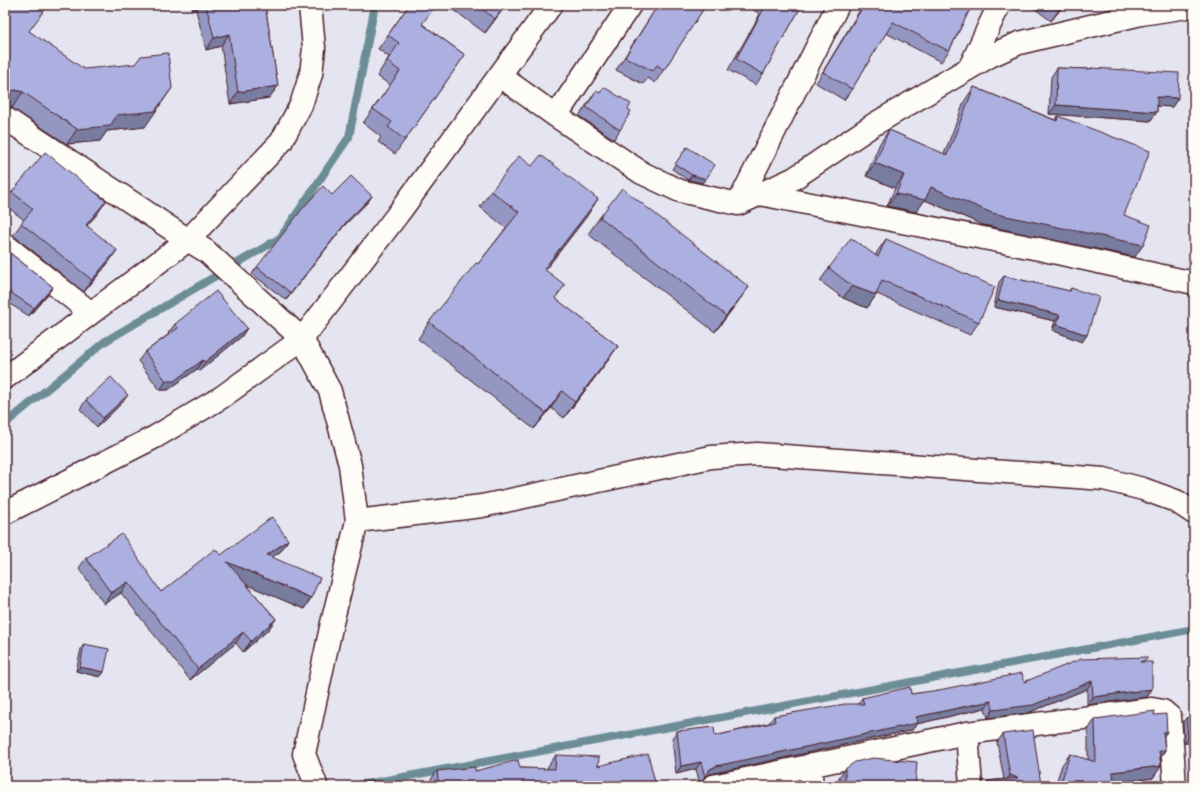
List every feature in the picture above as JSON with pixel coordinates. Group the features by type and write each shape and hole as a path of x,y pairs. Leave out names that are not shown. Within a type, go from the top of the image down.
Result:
{"street":[{"path":"5,378 188,240 281,142 301,105 311,74 314,48 310,5"},
{"path":"5,513 162,433 222,397 302,339 398,214 551,5"},
{"path":"556,116 630,5"},
{"path":"738,204 838,5"},
{"path":"970,67 999,5"},
{"path":"500,76 556,116 642,173 680,191 738,204 793,179 873,125 990,56 1019,44 1143,9 1194,6"},
{"path":"5,118 206,251 302,339 330,391 350,465 357,521 332,623 304,754 316,784"},
{"path":"760,194 1040,249 1194,283"},
{"path":"5,245 91,313"},
{"path":"357,521 482,506 711,457 757,454 1104,479 1143,488 1176,502 1194,513"},
{"path":"713,786 811,776 967,733 1157,709 1163,711 1170,717 1175,786"},
{"path":"967,733 971,786"}],"building":[{"path":"5,5 48,5 29,31 84,69 135,64 141,56 168,53 172,88 155,111 117,115 110,126 77,129 23,92 16,90 10,91 6,95"},
{"path":"206,5 265,5 278,86 238,92 229,34 214,38"},
{"path":"409,5 436,5 422,24 465,55 405,140 388,127 392,122 373,109 400,71 387,61 399,43 388,35"},
{"path":"477,5 505,5 495,19"},
{"path":"658,5 706,5 664,70 657,65 653,71 625,57"},
{"path":"766,5 802,5 763,74 736,59"},
{"path":"864,5 972,5 949,51 893,22 852,89 823,72"},
{"path":"1053,5 1063,5 1059,10"},
{"path":"1057,68 1091,68 1179,73 1178,98 1157,97 1157,112 1056,105"},
{"path":"604,87 631,104 628,109 631,111 620,130 586,107 596,91 600,93"},
{"path":"974,87 1057,121 1058,116 1150,151 1124,215 1151,225 1143,245 992,213 931,187 925,200 896,194 904,175 875,163 889,130 947,155"},
{"path":"687,147 715,165 706,179 692,175 675,164"},
{"path":"45,152 106,201 86,225 117,250 92,280 21,223 33,209 12,192"},
{"path":"541,155 598,199 544,269 565,285 555,298 618,346 575,402 562,391 546,413 429,322 519,212 491,191 519,156 532,166"},
{"path":"351,176 372,196 348,220 291,293 257,267 303,208 323,186 332,195"},
{"path":"622,188 749,287 726,316 600,217"},
{"path":"851,238 878,257 886,239 995,287 979,322 882,280 876,295 852,286 829,268"},
{"path":"5,249 53,287 34,308 5,289"},
{"path":"1004,276 1070,291 1071,288 1099,297 1087,335 1056,324 1060,315 998,300"},
{"path":"216,291 247,328 205,362 203,360 174,381 166,381 145,352 178,328 175,324"},
{"path":"111,377 128,395 103,418 86,400"},
{"path":"272,517 288,540 267,555 320,578 311,598 227,562 276,619 251,641 243,632 198,669 128,582 111,593 86,558 122,534 161,592 215,549 221,555"},
{"path":"84,644 109,649 104,672 80,667"},
{"path":"1147,657 1147,659 1140,662 1152,662 1152,689 1093,697 1092,681 1033,705 993,710 991,701 916,717 918,723 716,766 710,769 705,777 701,762 681,766 677,731 714,727 715,736 775,722 774,716 845,704 864,704 862,698 910,687 911,694 939,690 1022,673 1024,682 1081,659"},
{"path":"1155,711 1154,715 1166,714 1167,732 1163,732 1165,750 1159,751 1161,766 1113,772 1114,786 1060,786 1070,754 1096,762 1095,719"},
{"path":"1194,717 1194,738 1188,738 1186,718"},
{"path":"1033,730 1041,785 1029,782 1029,786 985,786 988,781 1018,778 1010,775 1003,734"},
{"path":"648,754 656,786 439,786 437,771 475,767 475,771 518,760 520,768 555,769 556,755 599,757 598,766"},
{"path":"873,758 917,762 915,786 845,786 845,769 855,762"}],"waterway":[{"path":"5,424 104,342 280,238 349,137 375,5"},
{"path":"355,786 1194,629"}]}
